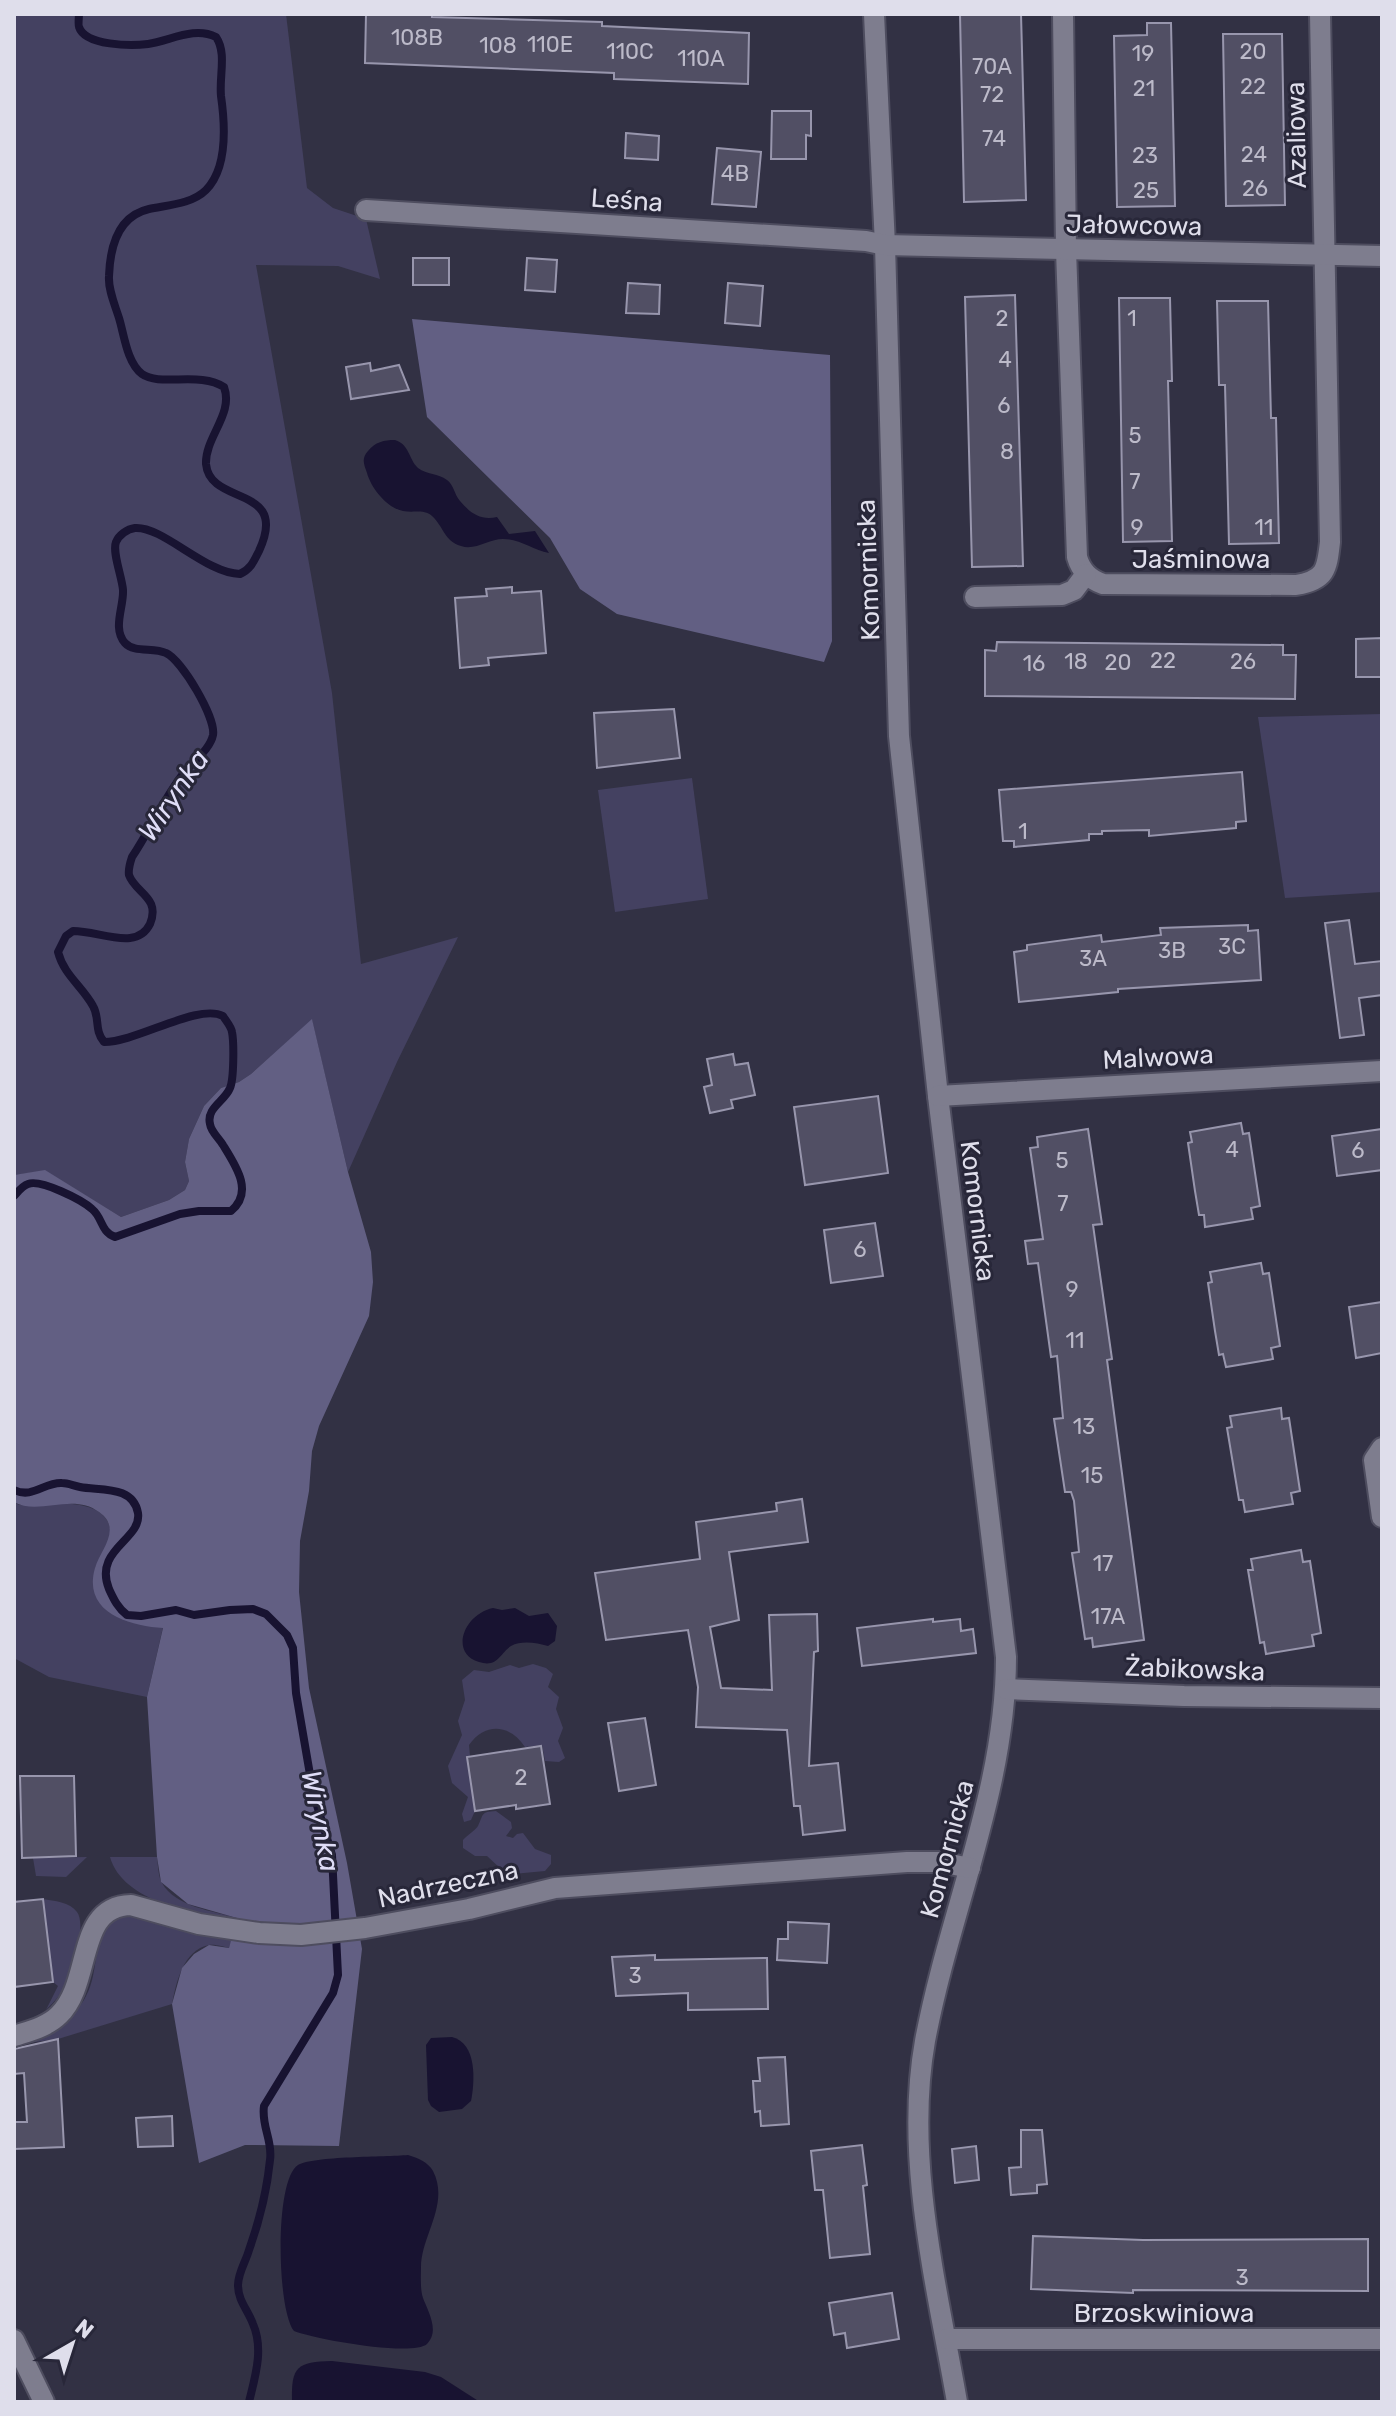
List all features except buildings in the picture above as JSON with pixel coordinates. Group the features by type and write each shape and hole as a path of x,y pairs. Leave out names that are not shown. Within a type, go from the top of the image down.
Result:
{"street":[{"name":"Komornicka","path":"874,14 885,245 899,736 938,1096 1002,1609 1006,1689 997,1762 925,2042 917,2117 924,2210 957,2402"},
{"path":"975,597 1062,595 1074,590 1086,574 1077,557 1066,250 1063,14"},
{"name":"Azaliowa","path":"1320,14 1325,255"},
{"name":"Leśna","path":"366,210 866,241 885,245"},
{"name":"Jałowcowa","path":"885,245 1382,256"},
{"name":"Jaśminowa","path":"1086,574 1093,580 1115,585 1296,585 1317,579 1324,571 1330,542 1325,255"},
{"name":"Malwowa","path":"938,1096 1382,1071"},
{"path":"1382,1448 1374,1460 1382,1517"},
{"name":"Żabikowska","path":"1006,1689 1184,1696 1382,1698"},
{"name":"Nadrzeczna","path":"14,2036 49,2023 66,2007 77,1987 95,1925 102,1915 117,1905 131,1905 227,1929 280,1935 326,1934 469,1909 555,1888 918,1861 970,1868"},
{"name":"Brzoskwiniowa","path":"946,2339 1382,2339"},
{"path":"14,2340 44,2402"}],"shaded area":[{"path":"14,14 286,14 307,188 333,208 366,219 380,279 338,266 256,265 332,693 361,964 458,937 348,1172 312,1020 251,1074 221,1088 204,1106 189,1139 185,1162 189,1181 185,1190 169,1200 121,1217 45,1171 14,1175"},
{"path":"412,319 830,355 832,641 824,662 617,614 580,589 550,538 427,417"},
{"path":"395,440 404,445 418,468 449,482 460,501 472,512 486,518 497,517 509,534 535,531 549,553 509,539 472,547 461,546 451,541 429,514 403,511 391,506 372,485 364,459 377,444"},
{"path":"1382,714 1382,892 1285,898 1258,717"},
{"path":"692,778 708,899 615,912 598,790"},
{"path":"312,1019 348,1172 371,1252 373,1282 369,1316 319,1426 312,1451 300,1541 299,1592 309,1688 347,1863 362,1949 339,2146 245,2145 199,2163 172,2004 182,1968 194,1954 209,1945 229,1948 237,1918 188,1904 161,1882 147,1697 163,1628 124,1620 102,1606 96,1596 93,1583 95,1568 110,1532 106,1519 89,1506 34,1507 14,1502 14,1175 45,1170 121,1217 169,1200 185,1190 189,1181 185,1162 189,1139 204,1106 221,1088 251,1074"},
{"path":"14,1502 19,1505 77,1504 103,1515 109,1525 110,1540 95,1568 163,1627 147,1697 49,1677 14,1658"},
{"path":"493,1608 515,1608 529,1616 548,1613 557,1626 555,1641 548,1646 515,1644 490,1663 479,1662 464,1651 464,1634 474,1618"},
{"path":"533,1664 553,1674 548,1687 559,1697 556,1709 563,1728 558,1741 565,1758 559,1762 545,1761 542,1745 525,1747 505,1730 482,1732 469,1745 470,1756 467,1758 475,1811 471,1820 464,1822 462,1814 468,1797 452,1783 448,1766 462,1735 458,1721 465,1700 462,1680 474,1670 489,1672 510,1665 519,1668"},
{"path":"496,1811 511,1822 512,1828 506,1836 513,1838 523,1833 535,1849 551,1855 551,1864 545,1871 513,1874 502,1870 487,1856 475,1856 463,1848 463,1840 477,1828 483,1814"},
{"path":"87,1857 66,1877 36,1876 33,1858"},
{"path":"110,1857 157,1857 161,1880 176,1898 237,1918 236,1923 182,1910 145,1895 118,1873"},
{"path":"43,1899 70,1906 77,1912 80,1926 77,1956 69,1980 46,2010 58,1986 53,1982"},
{"path":"128,1913 232,1939 229,1948 209,1945 193,1953 182,1968 172,2004 58,2039 20,2044 45,2034 75,2011 89,1990 106,1922"},
{"path":"452,2037 466,2047 470,2055 473,2074 471,2101 462,2109 439,2112 428,2100 426,2045 431,2038"},
{"path":"408,2155 428,2165 437,2183 437,2208 421,2267 422,2294 433,2327 431,2339 418,2348 384,2348 294,2331 288,2319 281,2274 282,2219 290,2176 298,2165 306,2162"},
{"path":"332,2361 425,2372 441,2377 480,2402 292,2402 293,2381 298,2368"}],"waterway":[{"name":"Wirynka","path":"14,1196 24,1186 34,1183 61,1191 92,1209 115,1237 180,1214 231,1211 238,1204 242,1187 233,1162 210,1124 211,1113 228,1093 232,1077 232,1032 223,1016 212,1013 198,1015 104,1042 93,1006 64,967 58,952 66,936 73,931 130,938 148,927 153,915 152,907 129,875 132,857 176,784 205,751 213,735 204,703 181,666 166,653 134,648 121,637 119,624 123,590 115,552 116,542 129,530 146,529 213,566 240,574 254,561 266,530 264,515 257,505 220,486 211,477 206,464 210,444 225,407 224,387 204,380 159,379 142,374 129,356 109,281 114,244 130,218 149,209 194,198 213,181 221,158 224,132 219,43 216,37 199,33 141,45 99,41 83,33 79,26 79,14"},
{"name":"Wirynka","path":"14,1490 27,1493 64,1483 115,1491 130,1498 138,1513 137,1522 112,1554 106,1575 109,1589 127,1615 141,1616 176,1610 194,1615 253,1609 266,1614 287,1635 293,1648 296,1693 313,1792 332,1855 338,1975 333,1993 264,2106 270,2146 269,2171 259,2217 238,2285 258,2343 249,2402"}]}
